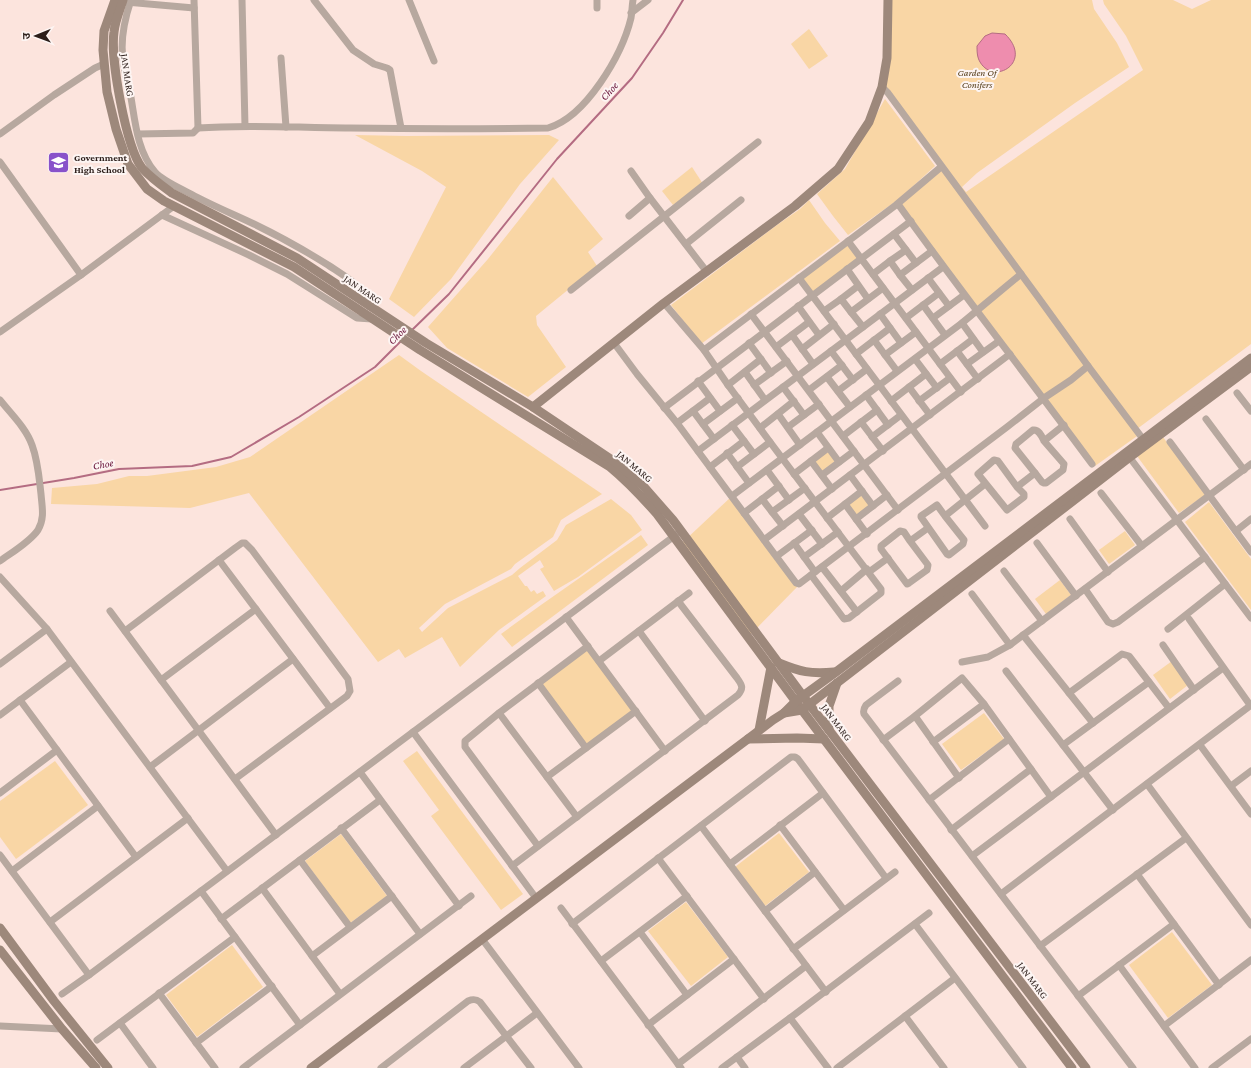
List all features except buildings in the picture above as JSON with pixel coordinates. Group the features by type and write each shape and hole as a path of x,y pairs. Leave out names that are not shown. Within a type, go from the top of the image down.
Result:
{"main road":[{"path":"533,407 664,303 795,206 838,169 868,122 882,87 887,58 888,0"},
{"name":"JAN MARG","path":"124,1 104,31 103,50 107,92 116,129 128,164 147,189 164,201 294,267 373,319 389,324"},
{"name":"JAN MARG","path":"124,1 114,32 113,57 124,124 133,150 141,166 156,182 172,192 297,258 368,306 389,324 423,347 610,467 657,509 799,698 829,730 1086,1068"},
{"name":"JAN MARG","path":"423,347 533,407 618,464 644,487 665,526 677,534"},
{"path":"1146,442 1251,358"},
{"path":"311,1068 759,730 784,713 799,698 1128,455 1251,367"},
{"path":"784,713 806,707 1128,455"},
{"path":"759,730 774,665 815,673 836,672"},
{"path":"829,730 829,706 837,683"},
{"path":"806,707 824,739 1072,1068"},
{"path":"748,739 824,739"},
{"path":"0,928 54,1001 108,1068"},
{"path":"0,950 62,1029 96,1068"}],"street":[{"path":"198,0 194,0 198,128"},
{"path":"242,0 245,126"},
{"path":"314,0 358,55 374,64 390,70 401,128"},
{"path":"409,0 434,61"},
{"path":"597,0 598,8"},
{"path":"138,134 193,133 198,128 245,126 500,129 548,128 568,117 589,98 600,84 621,46 630,18 633,0"},
{"path":"631,12 648,0"},
{"path":"194,8 124,1 122,35 123,64 130,91 134,121 147,160 155,172 169,182 206,202 255,224 309,253 338,272 364,293 368,306"},
{"path":"281,58 286,127"},
{"path":"0,134 54,95 95,68 104,64"},
{"path":"882,87 888,93 1088,366 1146,442"},
{"path":"571,290 758,142"},
{"path":"0,162 81,275"},
{"path":"704,350 898,204 941,167"},
{"path":"631,171 663,216 707,272"},
{"path":"629,216 650,198"},
{"path":"686,244 741,200"},
{"path":"898,204 943,267 1044,398 1092,464"},
{"path":"0,332 81,275 174,206"},
{"path":"162,215 287,274 357,318 373,319"},
{"path":"664,408 911,221"},
{"path":"894,234 916,263"},
{"path":"848,241 961,392"},
{"path":"873,274 906,250"},
{"path":"900,275 932,251"},
{"path":"890,261 912,290"},
{"path":"698,451 943,267"},
{"path":"847,270 868,299"},
{"path":"732,496 962,323 1021,274"},
{"path":"799,278 985,526"},
{"path":"928,278 949,306"},
{"path":"824,311 858,286"},
{"path":"851,312 883,288"},
{"path":"906,318 939,293"},
{"path":"933,318 964,295"},
{"path":"841,298 862,327"},
{"path":"664,303 704,350 770,442 848,547 868,571 881,589 882,593 849,618 844,619 794,544"},
{"path":"923,305 945,335"},
{"path":"798,306 819,335"},
{"path":"751,314 898,510"},
{"path":"880,314 901,343"},
{"path":"776,347 809,322"},
{"path":"962,323 983,352"},
{"path":"802,348 834,324"},
{"path":"856,354 890,328"},
{"path":"885,355 916,332"},
{"path":"792,335 813,364"},
{"path":"940,364 973,339"},
{"path":"874,340 898,372"},
{"path":"967,364 999,341"},
{"path":"614,343 677,423 797,584 800,584 867,534 1088,366"},
{"path":"749,343 771,373"},
{"path":"831,351 853,380"},
{"path":"957,351 978,379"},
{"path":"764,540 1010,354"},
{"path":"728,385 761,359"},
{"path":"915,359 937,388"},
{"path":"754,385 787,361"},
{"path":"809,390 842,365"},
{"path":"838,391 867,369"},
{"path":"744,372 765,400"},
{"path":"891,401 926,374"},
{"path":"827,376 850,407"},
{"path":"919,401 950,378"},
{"path":"698,381 720,411"},
{"path":"783,387 804,415"},
{"path":"909,387 930,415"},
{"path":"1237,393 1251,411"},
{"path":"866,395 888,425"},
{"path":"677,423 710,398"},
{"path":"703,424 738,398"},
{"path":"0,400 22,427 32,444 38,464 43,513 37,531 21,546 0,561"},
{"path":"760,428 794,401"},
{"path":"788,428 819,404"},
{"path":"843,436 877,410"},
{"path":"693,411 714,439"},
{"path":"778,414 800,444"},
{"path":"872,437 901,415"},
{"path":"1206,419 1244,470"},
{"path":"861,422 883,451"},
{"path":"732,425 754,454"},
{"path":"1044,441 1064,425"},
{"path":"1033,430 1038,431 1044,441 1064,464 1063,470 1044,484 1015,446 1033,430"},
{"path":"816,432 839,462"},
{"path":"710,467 744,441"},
{"path":"737,467 770,442"},
{"path":"1170,442 1251,552"},
{"path":"794,474 828,448"},
{"path":"822,475 854,451"},
{"path":"727,453 749,483"},
{"path":"1128,455 1251,618"},
{"path":"996,460 1017,487 1024,494 1024,497 1006,510 978,474 996,460"},
{"path":"811,461 832,489"},
{"path":"962,662 988,657 1010,645 1251,464"},
{"path":"767,470 789,500"},
{"path":"1017,487 1036,473"},
{"path":"850,475 873,506"},
{"path":"945,516 985,484"},
{"path":"744,513 779,486"},
{"path":"772,512 805,488"},
{"path":"827,518 862,492"},
{"path":"1101,493 1142,546"},
{"path":"856,519 887,495"},
{"path":"762,499 783,526"},
{"path":"845,504 867,534"},
{"path":"935,505 938,506 945,516 964,540 963,544 949,555 921,519 921,516 935,505"},
{"path":"800,514 822,544"},
{"path":"1070,519 1108,572"},
{"path":"1236,531 1251,519"},
{"path":"910,541 928,528"},
{"path":"777,556 812,530"},
{"path":"900,530 904,532 910,541 928,565 927,570 907,584 881,546 900,530"},
{"path":"804,557 838,532"},
{"path":"62,994 677,534"},
{"path":"125,631 242,543 245,543 344,673 348,679 350,691 347,696 235,780"},
{"path":"1037,543 1076,596"},
{"path":"1085,589 1108,622 1113,624 1118,622 1205,557"},
{"path":"841,591 888,558"},
{"path":"220,560 330,708"},
{"path":"822,567 857,612"},
{"path":"1004,571 1042,621"},
{"path":"0,577 47,629 227,871"},
{"path":"1168,629 1225,584"},
{"path":"599,661 689,594"},
{"path":"972,594 1010,645"},
{"path":"512,866 705,721 742,691 741,685 737,678 678,601"},
{"path":"161,680 256,609"},
{"path":"110,611 276,835"},
{"path":"566,617 665,751"},
{"path":"1001,894 1250,705 1189,619"},
{"path":"0,664 47,629"},
{"path":"639,631 705,721"},
{"path":"1023,635 1093,723"},
{"path":"1163,645 1194,690"},
{"path":"538,846 465,747 465,742 499,713 588,646"},
{"path":"1069,693 1122,654 1129,656 1169,708"},
{"path":"150,767 293,659"},
{"path":"0,715 72,662"},
{"path":"972,856 1223,668"},
{"path":"1006,671 1112,810"},
{"path":"883,740 962,678 984,704 1051,797"},
{"path":"898,681 864,708 864,714 1133,1068"},
{"path":"1063,745 1149,682"},
{"path":"538,683 586,748"},
{"path":"20,700 136,857"},
{"path":"933,742 984,704"},
{"path":"547,777 636,711"},
{"path":"499,713 577,817"},
{"path":"915,716 959,778"},
{"path":"413,732 536,898"},
{"path":"929,800 1010,740"},
{"path":"1200,744 1251,814"},
{"path":"0,793 57,750"},
{"path":"572,924 791,757 798,759 886,878"},
{"path":"952,830 1031,769"},
{"path":"1231,786 1251,771"},
{"path":"360,772 459,906"},
{"path":"1147,784 1251,926"},
{"path":"730,864 822,793"},
{"path":"221,919 380,800"},
{"path":"12,871 98,806"},
{"path":"50,922 188,818"},
{"path":"780,825 844,910"},
{"path":"701,826 826,992"},
{"path":"341,828 420,934"},
{"path":"1040,946 1186,838"},
{"path":"0,855 89,975"},
{"path":"658,858 764,998"},
{"path":"300,860 350,927"},
{"path":"765,911 816,872"},
{"path":"793,949 895,872"},
{"path":"1137,874 1219,985"},
{"path":"262,888 340,994"},
{"path":"201,891 300,1025"},
{"path":"312,956 392,896"},
{"path":"243,1068 471,896"},
{"path":"600,961 687,896"},
{"path":"561,908 679,1066 806,966"},
{"path":"722,1068 826,992 929,913"},
{"path":"915,924 1023,1068"},
{"path":"1078,996 1174,924"},
{"path":"640,932 688,995"},
{"path":"97,1040 235,937"},
{"path":"482,939 579,1068"},
{"path":"648,1025 734,960"},
{"path":"1164,1026 1251,960"},
{"path":"1118,965 1195,1068"},
{"path":"837,1068 955,978"},
{"path":"196,1043 272,986"},
{"path":"159,993 215,1068"},
{"path":"381,1068 472,999 480,1002 531,1068"},
{"path":"466,1067 537,1012"},
{"path":"905,1016 943,1067"},
{"path":"790,1018 828,1068"},
{"path":"120,1023 153,1068"},
{"path":"0,1026 62,1029"},
{"path":"1212,1068 1251,1039"},
{"path":"737,1057 745,1068"}],"green space":[{"name":"Garden Of Conifers","path":"890,0 1092,0 1094,9 1117,43 1129,67 1075,103 977,173 962,187 966,192 1143,70 1126,36 1104,4 1103,0 1173,0 1192,9 1211,0 1251,0 1251,344 1137,429 1140,434 1095,466 899,202 946,167 883,84"},
{"path":"809,29 828,56 809,69 791,44"},
{"path":"885,99 935,166 899,199 848,235 817,194 845,169"},
{"path":"355,135 549,135 559,140 520,184 451,279 414,317 389,299 446,187 422,171"},
{"path":"692,167 703,184 673,205 662,191"},
{"path":"553,177 603,239 588,252 597,266 536,316 537,325 566,367 528,397 447,348 428,327 488,259"},
{"path":"809,200 840,241 701,344 671,305 800,209"},
{"path":"848,241 861,259 812,295 799,278"},
{"path":"399,355 602,494 561,520 553,537 515,564 511,569 445,604 419,628 422,632 448,608 512,575 557,540 566,525 611,499 631,515 642,530 578,577 554,591 540,569 544,567 540,560 518,576 531,592 534,590 537,594 543,591 546,596 499,630 460,667 442,637 405,658 399,649 378,662 249,493 190,508 51,504 52,488 97,484 129,476 147,476 216,467 250,457"},
{"path":"1163,437 1205,495 1179,513 1137,456"},
{"path":"827,451 835,461 822,472 814,461"},
{"path":"862,495 870,506 856,516 848,505"},
{"path":"732,496 800,584 751,634 683,542"},
{"path":"1209,502 1251,559 1251,610 1185,522"},
{"path":"1125,531 1135,545 1109,564 1099,550"},
{"path":"641,535 648,545 512,647 501,634 553,596"},
{"path":"1060,580 1071,595 1046,614 1035,599"},
{"path":"588,646 636,711 586,748 538,683"},
{"path":"1172,661 1188,685 1170,699 1153,675"},
{"path":"984,713 1004,739 961,770 942,744"},
{"path":"417,751 523,894 501,910 431,816 439,810 403,761"},
{"path":"55,761 88,805 16,859 0,837 0,801"},
{"path":"779,833 809,872 765,906 735,867"},
{"path":"341,834 387,896 350,923 305,861"},
{"path":"686,902 728,957 691,986 648,931"},
{"path":"1172,932 1212,985 1168,1018 1129,965"},
{"path":"232,945 263,987 197,1037 166,995"}],"shaded area":[{"path":"992,33 1005,34 1013,44 1015,54 1014,61 1009,68 1002,71 994,72 986,69 980,62 978,56 977,46 985,36"}],"waterway":[{"name":"Choe","path":"411,331 449,294 557,159 632,78 663,33 683,0"},
{"name":"Choe","path":"0,490 119,469 192,466 231,457 299,417 375,367 401,341"}],"place":[{"name":"Government High School","path":"59,163"}]}
